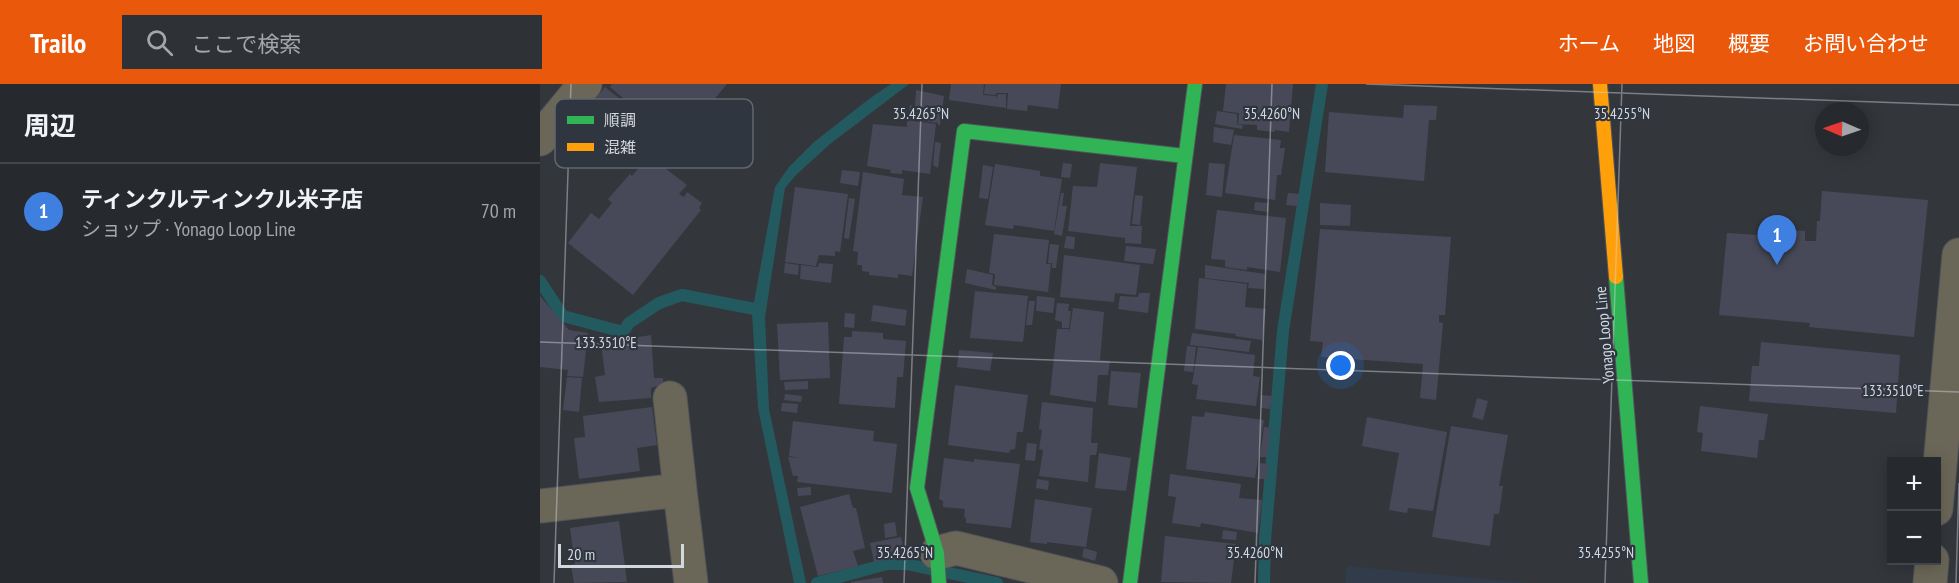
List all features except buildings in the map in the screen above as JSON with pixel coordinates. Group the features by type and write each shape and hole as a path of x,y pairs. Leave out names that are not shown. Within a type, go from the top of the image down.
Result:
{"street":[{"path":"573,99 585,84"},
{"path":"1130,583 1195,84"},
{"name":"Yonago Loop Line","path":"1600,84 1641,583"},
{"path":"540,139 555,121"},
{"path":"938,568 917,488 964,131 1185,156"},
{"path":"1944,502 1959,255"},
{"path":"670,398 691,583"},
{"path":"540,506 680,490"},
{"path":"938,568 956,548 1101,583"},
{"path":"1930,583 1932,565"}],"shaded area":[{"path":"1347,566 1530,583 1345,583"}],"water":[{"path":"891,84 909,84 830,144 785,188 765,317 769,409 806,583 794,583 758,408 752,313 775,187 789,167 814,142"}],"waterway":[{"path":"1264,583 1265,540 1283,331 1322,84"},
{"path":"540,281 563,316 623,332 629,323 659,303 682,295 760,310"},
{"path":"817,583 887,564 906,564 997,583"}],"traffic: fast":[{"path":"1130,583 1195,84"},
{"path":"939,583 937,553 917,488 964,131 1185,156"},
{"path":"1616,277 1641,583"}],"traffic: slow":[{"path":"1600,84 1616,277"}],"place":[{"name":"ティンクルティンクル米子店","path":"1777,265"}]}
